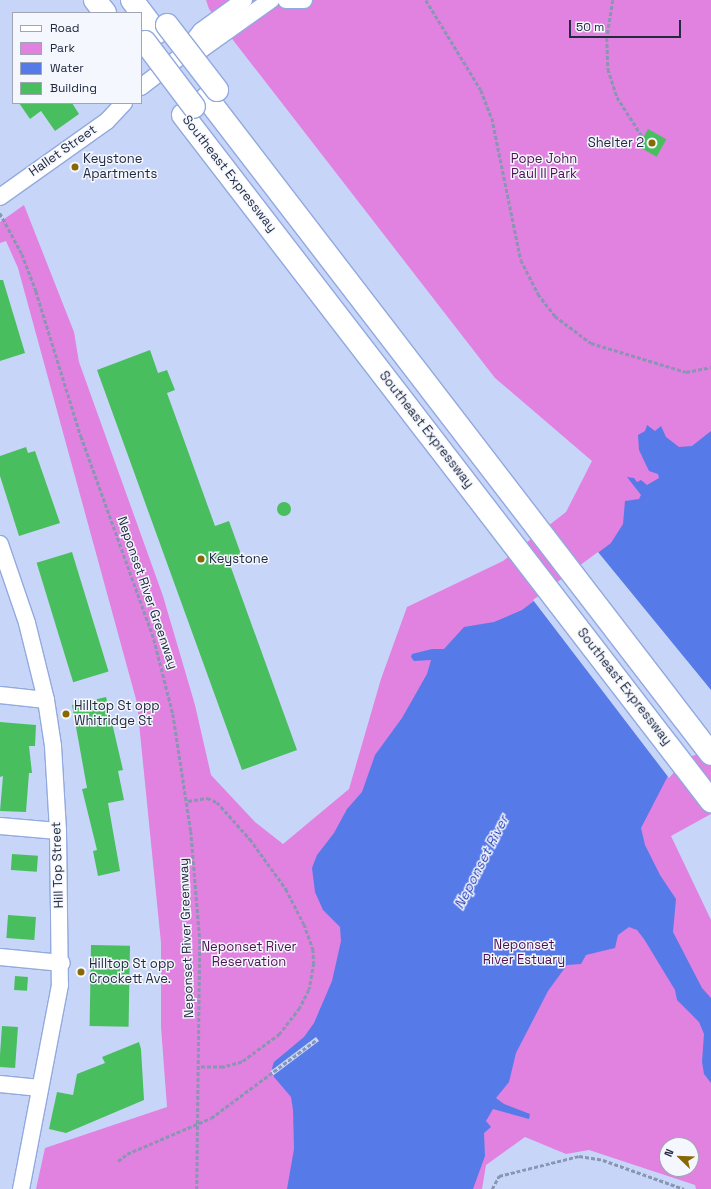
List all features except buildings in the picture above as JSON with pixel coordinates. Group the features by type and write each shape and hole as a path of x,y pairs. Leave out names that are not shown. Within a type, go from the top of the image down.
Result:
{"highway":[{"path":"95,0 104,12"},
{"path":"112,0 121,12"},
{"path":"132,0 138,12"},
{"name":"Southeast Expressway","path":"148,0 150,39 534,537 711,801"},
{"path":"142,22 150,39"},
{"name":"Southeast Expressway","path":"150,39 534,537 711,733"},
{"path":"534,537 711,754"},
{"path":"534,537 711,779"}],"street":[{"path":"142,86 181,56 202,31 244,0"},
{"path":"181,56 206,46 271,0"},
{"path":"286,0 304,0"},
{"name":"Hallet Street","path":"0,197 107,121 123,104"},
{"name":"Hill Top Street","path":"0,544 27,624 46,700 53,746 58,831 62,963 56,1006 21,1189"},
{"path":"0,695 46,700"},
{"path":"0,826 58,831"},
{"path":"0,957 62,963"},
{"path":"0,1084 40,1088"}],"path":[{"path":"426,0 481,90 492,118 521,260 538,294 555,316 591,343 686,372 711,367"},
{"path":"613,0 607,38 608,69 617,97 642,136"},
{"name":"Neponset River Greenway","path":"0,213 34,285 82,436 154,639 173,714 188,801 200,940 197,1189"},
{"path":"188,801 207,798 217,802 250,838 286,890 304,924 313,949 314,963 309,990 300,1008 280,1034 242,1062 223,1067 199,1067"},
{"path":"118,1161 127,1154 198,1125 211,1118 316,1040"},
{"path":"492,1189 499,1176 579,1156 603,1160 684,1189"}],"green space":[{"path":"206,0 711,0 711,814 671,836 711,920 711,1189 696,1189 695,1185 671,1177 699,1177 699,1137 659,1137 659,1173 589,1150 566,1154 525,1137 486,1165 482,1189 36,1189 45,1148 167,1107 161,1027 161,943 137,703 18,268 6,241 0,243 0,222 24,205 74,332 79,362 163,596 195,705 211,775 255,822 283,844 349,789 381,679 407,607 503,561 566,512 592,461 495,378 209,9"}],"water":[{"name":"Neponset River Estuary","path":"647,425 655,431 661,426 666,437 679,447 692,446 711,431 711,746 695,753 671,770 641,828 645,845 660,875 676,899 673,932 702,988 711,998 711,1083 704,1074 702,1062 704,1034 699,1022 677,1000 675,990 644,939 637,930 629,927 618,935 615,948 586,955 581,964 567,965 548,991 516,1053 509,1082 496,1098 504,1104 530,1114 529,1119 493,1109 486,1121 491,1127 484,1133 485,1156 473,1189 287,1189 294,1149 293,1110 291,1097 274,1077 272,1068 274,1062 304,1037 314,1023 332,981 341,941 340,927 323,910 315,892 312,868 317,855 334,833 347,809 362,792 375,755 402,718 427,674 431,660 414,661 411,657 412,654 432,649 444,649 464,627 494,622 522,610 611,543 623,524 625,501 639,499 641,495 627,477 634,478 637,482 641,480 647,485 659,478 658,474 649,471 639,450 638,435 645,431"}],"pier":[{"path":"598,552 711,690 711,749 687,758 669,778 533,600"},
{"path":"316,1037 319,1041 273,1075 270,1071"}],"place":[{"name":"Shelter 2","path":"652,143"},
{"name":"Keystone Apartments","path":"75,167"},
{"name":"Keystone","path":"201,559"},
{"name":"Hilltop St opp Whitridge St","path":"66,714"},
{"name":"Hilltop St opp Crockett Ave.","path":"81,972"}],"park label":[{"name":"Pope John Paul II Park","path":"544,168"},
{"name":"Neponset River Reservation","path":"249,956"}],"water label":[{"name":"Neponset River","path":"481,862"}]}
